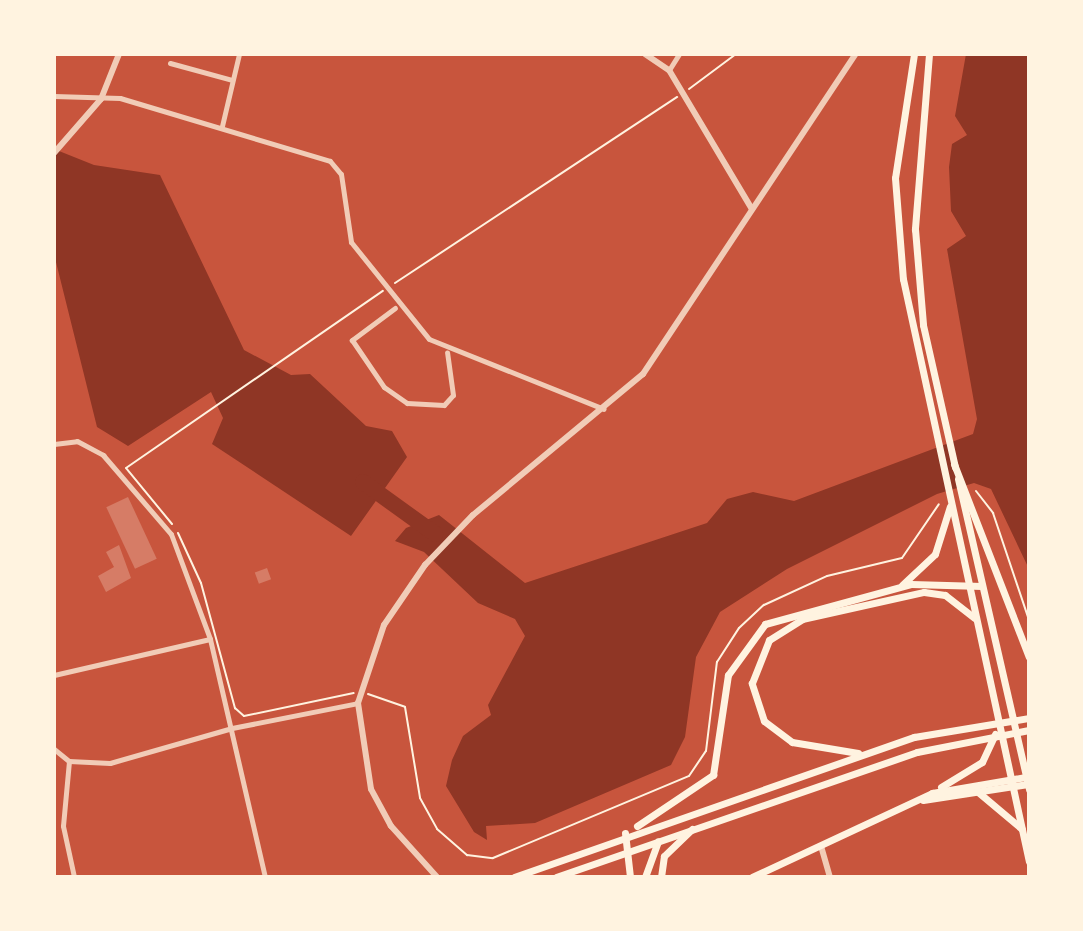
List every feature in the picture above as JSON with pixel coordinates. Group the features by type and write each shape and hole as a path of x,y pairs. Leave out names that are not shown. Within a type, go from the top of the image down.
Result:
{"main road":[{"path":"914,54 898,132 897,222 934,436 1029,862"},
{"path":"929,54 915,229 923,325 1028,784 932,793"},
{"path":"954,464 974,502 1011,622 1029,657"},
{"path":"900,586 935,554 950,506"},
{"path":"625,833 713,775 728,675 759,629 800,609 900,586 982,586"},
{"path":"860,754 792,742 764,721 752,683 769,640 799,620 924,592 945,595 974,618"},
{"path":"514,877 625,833 860,754 958,728 1029,718"},
{"path":"752,877 932,793 985,759 998,724"},
{"path":"556,877 693,827 960,740 1029,730"},
{"path":"917,801 1012,784"},
{"path":"978,792 1022,830"},
{"path":"661,877 666,853 693,827"},
{"path":"625,833 630,877"},
{"path":"645,877 660,839"}],"street":[{"path":"54,153 101,99 119,54"},
{"path":"222,126 239,54"},
{"path":"645,54 669,70 752,209"},
{"path":"669,70 679,54"},
{"path":"437,877 391,826 371,789 358,703 375,642 425,565 473,515 604,410 667,343 856,54"},
{"path":"170,63 232,80"},
{"path":"54,96 101,99 222,126 336,166 351,242 387,289 447,352 593,399 604,410"},
{"path":"395,308 352,340 384,387 407,403 444,405 453,395 447,352"},
{"path":"54,444 77,441 103,455 171,534 210,639 265,877"},
{"path":"54,675 210,639"},
{"path":"54,749 69,761 110,763 232,728 358,703"},
{"path":"69,761 63,826 74,877"},
{"path":"821,846 830,877"}],"path":[{"path":"351,693 244,716 235,708 191,559 160,506 126,468 282,358 683,93 736,54"},
{"path":"976,491 993,513 1029,620"},
{"path":"367,694 405,707 420,798 437,829 467,855 493,858 685,780 704,756 713,678 739,628 764,605 827,576 902,558 939,504"}],"shaded area":[{"path":"966,54 1029,54 1029,569 991,489 974,483 937,494 787,569 720,612 696,657 685,737 671,765 535,823 486,826 487,840 474,832 446,786 452,760 463,736 491,715 488,705 525,636 515,619 478,603 424,552 395,541 406,528 439,515 525,583 707,523 727,499 753,492 794,501 973,434 977,419 947,249 966,236 951,211 949,167 952,144 967,135 955,116"},
{"path":"54,149 94,165 160,175 244,350 291,375 310,374 366,426 392,431 407,457 351,536 212,444 223,418 211,392 128,446 97,427 54,254"}],"building":[{"path":"128,497 157,559 135,569 106,507"},
{"path":"119,545 131,578 106,592 98,576 114,567 106,552"},
{"path":"267,568 271,579 259,584 255,572"}],"waterway":[{"path":"363,482 435,534"}]}
